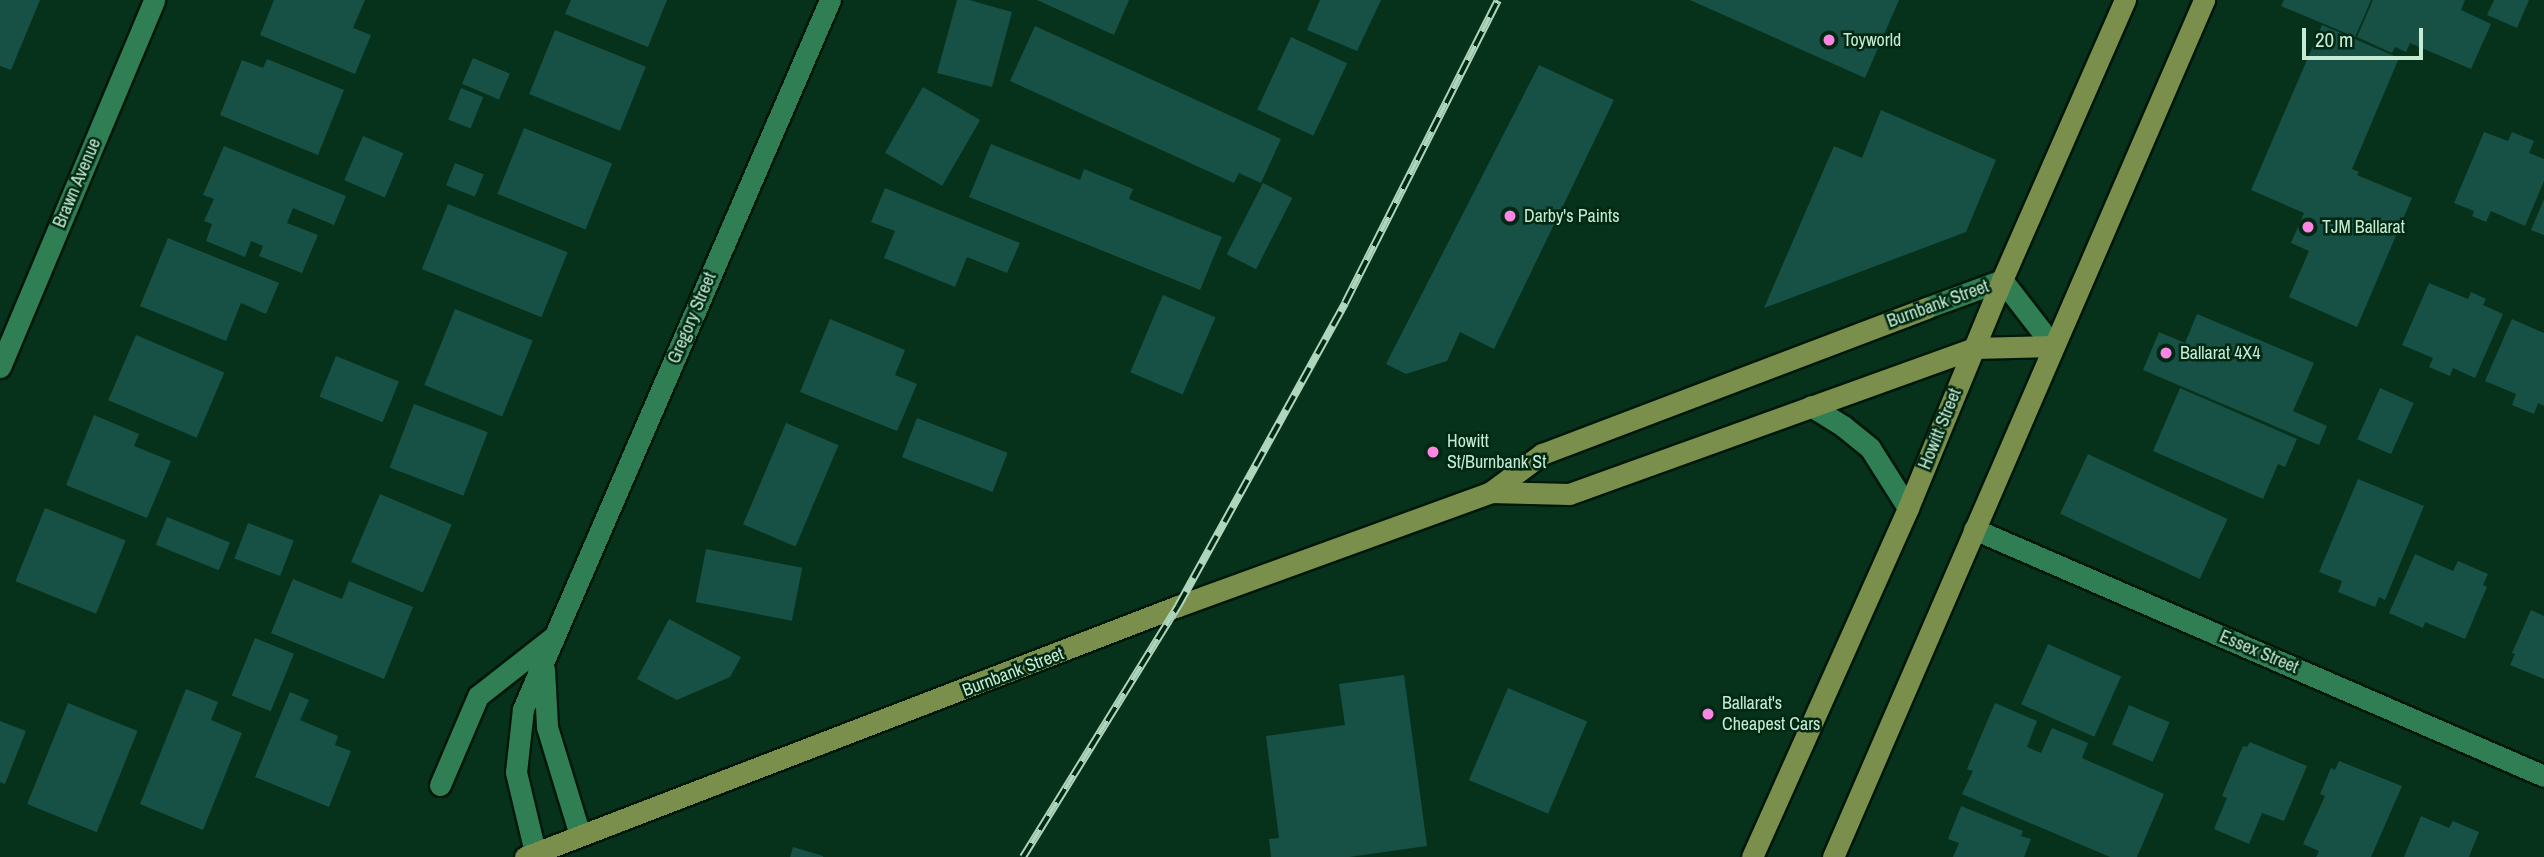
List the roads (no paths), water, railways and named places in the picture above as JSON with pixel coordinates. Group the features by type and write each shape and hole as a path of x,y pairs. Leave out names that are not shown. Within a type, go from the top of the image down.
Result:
{"main road":[{"name":"Howitt Street","path":"1752,857 1908,508 2002,280 2126,0"},
{"path":"1833,857 2203,0"},
{"name":"Burnbank Street","path":"524,855 1178,607 1491,492 1542,454 1926,308"},
{"name":"Burnbank Street","path":"1491,492 1569,494 1973,348 2053,346"}],"street":[{"name":"Brawn Avenue","path":"0,367 154,0"},
{"name":"Gregory Street","path":"524,855 516,753 523,709 830,0"},
{"name":"Burnbank Street","path":"1926,308 2002,280 2053,346"},
{"path":"1811,406 1843,426 1870,448 1908,508"},
{"name":"Essex Street","path":"1974,529 2544,776"},
{"name":"Gregory Street","path":"554,637 543,678 547,727 580,835"},
{"path":"440,785 478,696 554,637"}],"railway":[{"path":"1023,857 1178,606 1345,303 1498,0"}],"place":[{"name":"Toyworld","path":"1829,40"},
{"name":"Darby's Paints","path":"1510,216"},
{"name":"TJM Ballarat","path":"2308,227"},
{"name":"Ballarat 4X4","path":"2166,353"},
{"name":"Howitt St/Burnbank St","path":"1433,452"},
{"name":"Ballarat's Cheapest Cars","path":"1708,714"}]}
